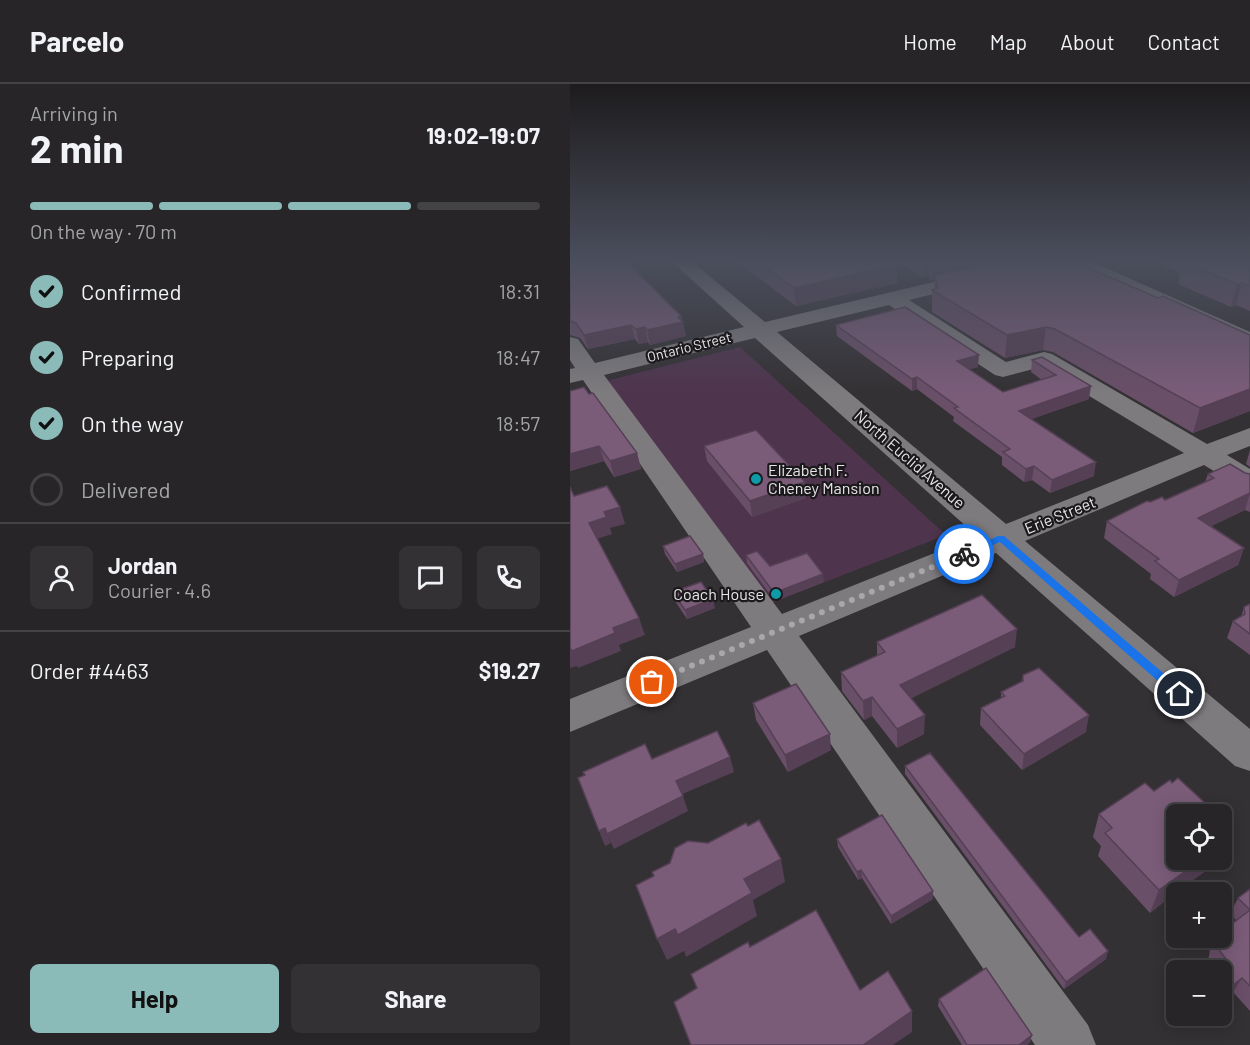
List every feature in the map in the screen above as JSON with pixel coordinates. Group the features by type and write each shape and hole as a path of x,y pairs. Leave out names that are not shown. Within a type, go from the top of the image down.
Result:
{"street":[{"name":"North Euclid Avenue","path":"730,304 1250,754"},
{"name":"Ontario Street","path":"576,364 760,330 869,304"},
{"path":"902,304 1003,370 1044,359 1250,481"},
{"path":"1170,304 1250,340"},
{"path":"576,364 774,632 1068,1045"},
{"name":"Erie Street","path":"570,716 1250,436"}],"shaded area":[{"path":"740,347 946,535 766,605 606,381"}],"building":[{"path":"570,304 669,304 681,316 678,317 683,322 647,330 645,327 636,329 631,325 584,335 576,323 570,321"},
{"path":"955,304 1181,304 1250,335 1250,389 1200,408 1055,329 1046,327 1007,335"},
{"path":"905,307 979,355 957,361 1003,392 1056,375 1032,360 1042,357 1091,386 1019,411 1096,462 1052,480 1034,466 1026,469 1003,452 1010,449 954,408 958,407 917,377 912,379 836,325"},
{"path":"584,387 589,394 593,393 637,453 610,461 599,446 570,454 570,391"},
{"name":"Elizabeth F. Cheney Mansion","path":"756,430 805,482 750,501 704,446"},
{"path":"1230,464 1250,474 1250,493 1198,518 1244,548 1179,580 1155,561 1159,559 1107,521 1147,501 1162,497 1165,500 1214,478 1208,474"},
{"path":"607,486 620,507 604,512 607,517 589,523 639,618 613,628 615,633 572,651 570,648 570,487 574,496"},
{"path":"690,536 703,554 675,564 663,546"},
{"path":"757,551 770,566 807,553 823,574 774,593 746,555"},
{"path":"701,582 713,599 685,610 673,592"},
{"path":"982,595 1017,629 900,685 925,715 897,729 872,697 863,701 841,672 885,652 877,642"},
{"path":"1250,604 1250,634 1233,621 1245,614 1244,607"},
{"path":"1039,668 1089,715 1024,754 981,708 1005,696 1001,692 1023,681 1023,675"},
{"path":"796,684 830,734 785,755 753,703"},
{"path":"717,731 730,757 676,781 683,796 607,834 605,828 599,831 578,778 585,775 583,772 645,744 652,759"},
{"path":"930,753 1079,937 1090,929 1108,951 1066,982 905,766"},
{"path":"1178,778 1206,804 1166,804 1166,870 1187,870 1170,882 1166,882 1166,885 1159,890 1105,833 1112,828 1099,814 1145,783 1154,791 1170,780 1172,783"},
{"path":"882,815 933,891 891,916 861,870 857,872 837,839"},
{"path":"759,820 781,859 744,879 752,893 678,935 675,929 657,939 636,885 654,876 652,872 670,863 675,848 688,841 708,843 746,823 748,826"},
{"path":"1250,889 1250,910 1238,898"},
{"path":"816,910 860,990 888,971 912,1011 863,1045 691,1045 674,1002 697,988 691,974 748,942 750,947"},
{"path":"1250,910 1250,986 1242,978 1232,986 1232,960 1225,960 1218,948 1232,948 1232,924"},
{"path":"986,968 1032,1035 1019,1045 967,1045 939,999"}],"way so far":[{"path":"652,682 964,554"}],"place":[{"name":"Elizabeth F. Cheney Mansion","path":"756,479"},
{"name":"Coach House","path":"776,594"}],"route":[{"path":"964,554 1001,538 1180,694"}]}
